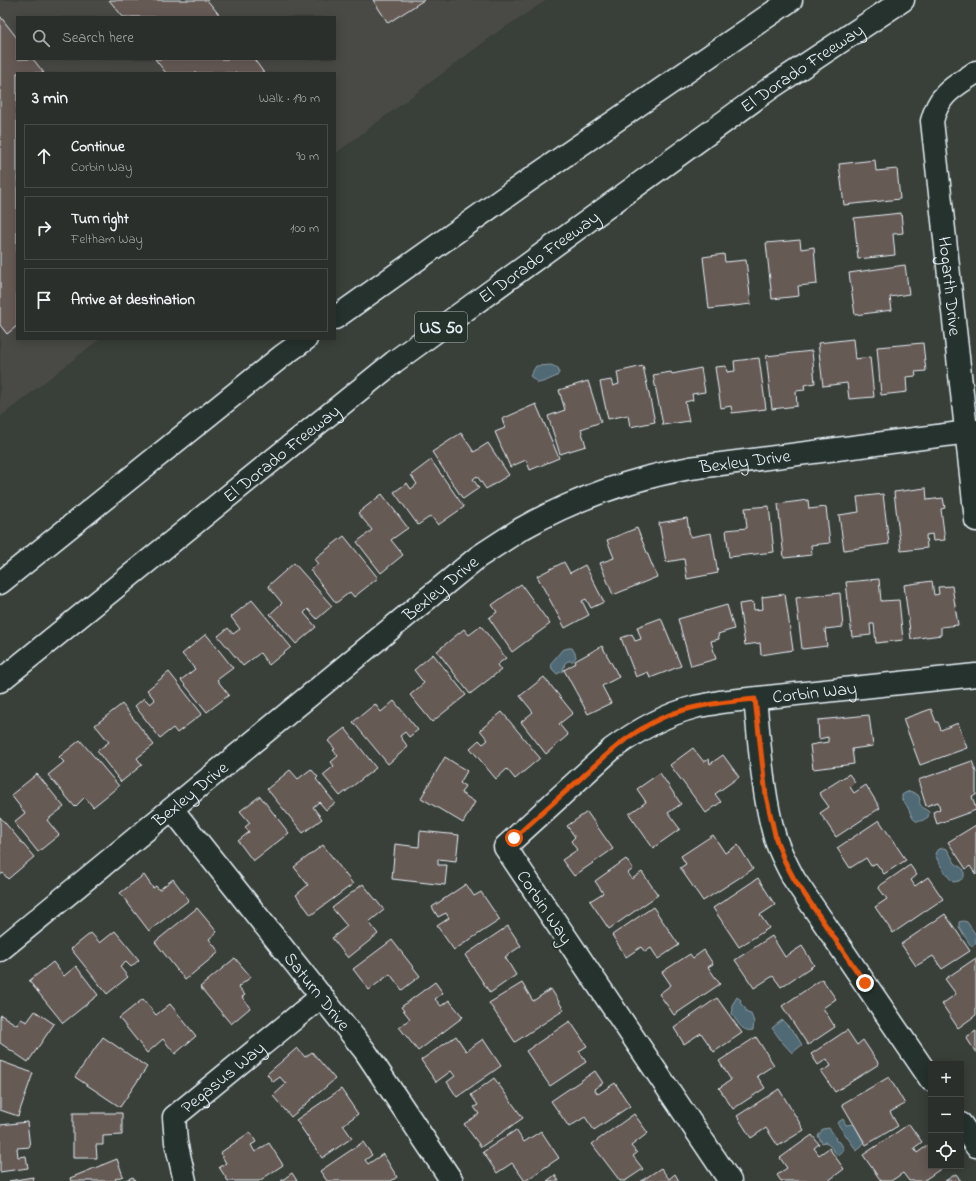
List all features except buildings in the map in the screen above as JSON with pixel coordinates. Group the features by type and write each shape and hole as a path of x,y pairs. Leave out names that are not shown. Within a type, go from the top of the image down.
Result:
{"main road":[{"path":"336,317 531,178 790,0"},
{"name":"El Dorado Freeway","path":"0,681 394,362 772,87 903,0"},
{"name":"Hogarth Drive","path":"976,72 951,89 941,98 935,110 932,121 971,431 976,520"},
{"path":"0,582 282,356 305,340"},
{"name":"Bexley Drive","path":"0,950 478,557 521,529 567,506 615,487 664,473 697,467 971,431"},
{"name":"Corbin Way","path":"730,1181 505,846 612,749 638,731 674,713 696,706 976,675"},
{"path":"755,699 766,796 776,839 784,860 797,883 928,1076"},
{"name":"Saturn Drive","path":"172,809 365,1051 452,1181"},
{"name":"Pegasus Way","path":"185,1181 176,1142 174,1117 322,996"},
{"path":"964,1128 976,1146"}],"shaded area":[{"path":"0,0 547,0 499,31 336,153 336,72 16,72 16,340 99,340 0,417"}],"water":[{"path":"551,365 558,368 559,373 557,376 538,383 530,376 536,366"},
{"path":"572,648 576,657 573,661 568,661 565,663 563,671 557,674 552,669 551,663 562,650"},
{"path":"910,791 918,795 921,805 929,812 928,817 922,821 914,820 902,800 902,795"},
{"path":"943,848 947,849 955,863 964,870 964,877 959,881 953,882 936,858 935,854 937,850"},
{"path":"959,922 967,922 976,935 976,944 971,946 959,927"},
{"path":"737,997 741,1000 740,1003 745,1008 747,1013 751,1014 754,1022 753,1030 746,1030 743,1028 732,1014 732,1005"},
{"path":"782,1020 795,1033 802,1045 792,1053 772,1028"},
{"path":"843,1119 846,1125 854,1124 864,1143 857,1151 837,1123"},
{"path":"829,1128 835,1136 836,1141 840,1142 844,1149 839,1156 827,1143 822,1143 818,1136 823,1129"}],"route":[{"path":"514,838 612,749 652,723 674,713 696,706 755,699 766,796 776,839 784,860 794,879 865,983"}]}
